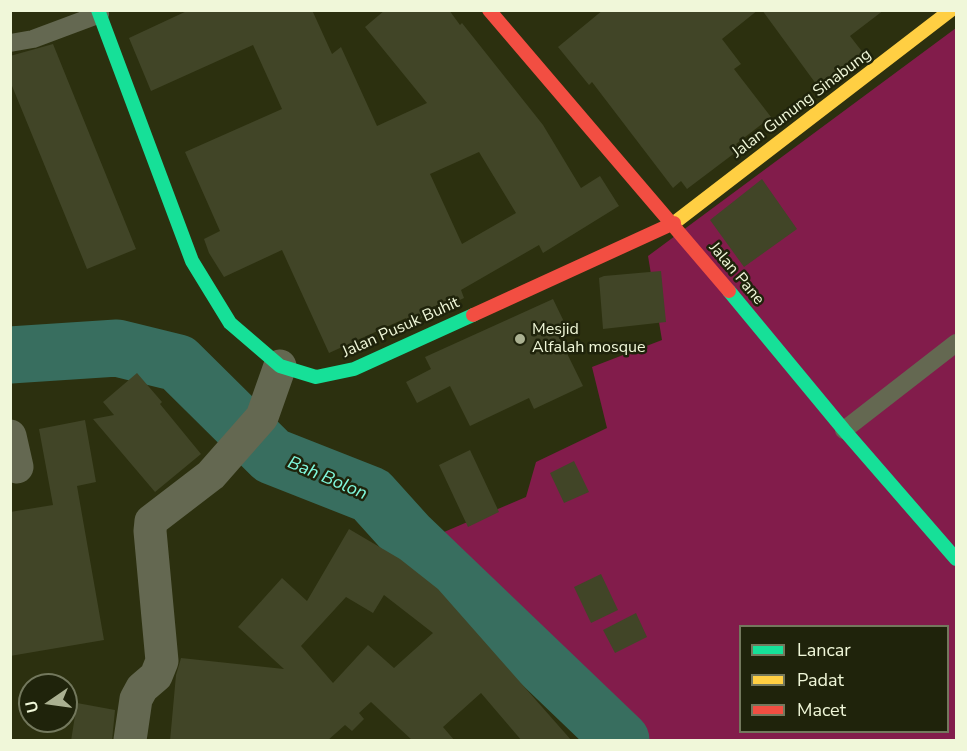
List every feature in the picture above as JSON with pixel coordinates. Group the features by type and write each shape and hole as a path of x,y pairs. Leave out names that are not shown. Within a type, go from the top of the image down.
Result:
{"street":[{"name":"Jalan Pane","path":"489,10 673,224 844,430 957,559"},
{"name":"Jalan Gunung Sinabung","path":"673,224 951,10"},
{"name":"Jalan Pusuk Buhit","path":"102,12 192,261 230,323 280,366 316,377 354,369 673,224"},
{"path":"130,741 136,699 142,688 156,676 162,662 151,521 212,475 262,417 280,366"},
{"path":"10,436 17,467"}],"lane":[{"path":"10,43 33,39 102,12"},
{"path":"844,430 957,343"}],"shaded area":[{"path":"956,28 956,740 639,740 437,535 526,497 536,462 607,428 592,367 662,340 648,256"}],"building":[{"path":"189,10 312,10 332,54 341,47 377,126 427,103 365,27 385,10 449,10 460,25 462,23 543,125 581,188 600,176 619,206 543,253 539,245 461,290 464,298 409,324 406,318 329,353 282,250 224,277 209,253 204,239 220,231 185,152 282,109 253,45 151,91 129,38","holes":["479,152 516,213 462,244 430,174"]},
{"path":"603,10 758,10 722,39 741,64 734,69 771,117 736,144 740,149 687,189 681,181 673,188 592,82 589,85 558,47"},
{"path":"762,10 884,10 850,36 864,54 819,88"},
{"path":"53,44 136,249 87,269 10,81 10,56"},
{"path":"762,179 797,229 744,267 710,220"},
{"path":"661,271 666,322 603,329 599,278"},
{"path":"553,299 569,332 557,333 583,386 534,409 529,398 470,426 450,386 417,403 406,382 431,369 425,357"},
{"path":"137,373 201,454 155,492 93,419 114,415 103,402"},
{"path":"85,420 96,482 77,486 104,640 10,656 10,512 53,505 39,429"},
{"path":"470,450 499,512 468,527 439,465"},
{"path":"574,461 589,492 564,503 550,473"},
{"path":"349,529 400,559 438,589 572,741 522,741 481,693 443,727 455,741 413,741 371,702 359,713 364,719 352,731 345,725 327,741 170,741 176,675 181,658 284,669 238,627 282,578 307,601","holes":["384,595 433,633 394,668 368,645 333,683 301,646 346,597 373,613"]},
{"path":"601,574 618,610 591,623 574,587"},
{"path":"636,613 647,637 615,653 603,630"},
{"path":"78,703 115,710 112,741 71,741 72,733 78,733"}],"waterway":[{"name":"Bah Bolon","path":"10,355 117,348 178,363 272,456 371,495 408,536 621,740"}],"traffic: fast":[{"path":"98,10 192,261 230,323 280,366 316,377 354,369 473,315"},
{"path":"729,291 844,430 956,559"}],"traffic: slow":[{"path":"674,223 951,10"}],"traffic: jam":[{"path":"489,10 729,291"},
{"path":"473,315 674,223"}],"place":[{"name":"Mesjid Alfalah mosque","path":"520,339"}]}
